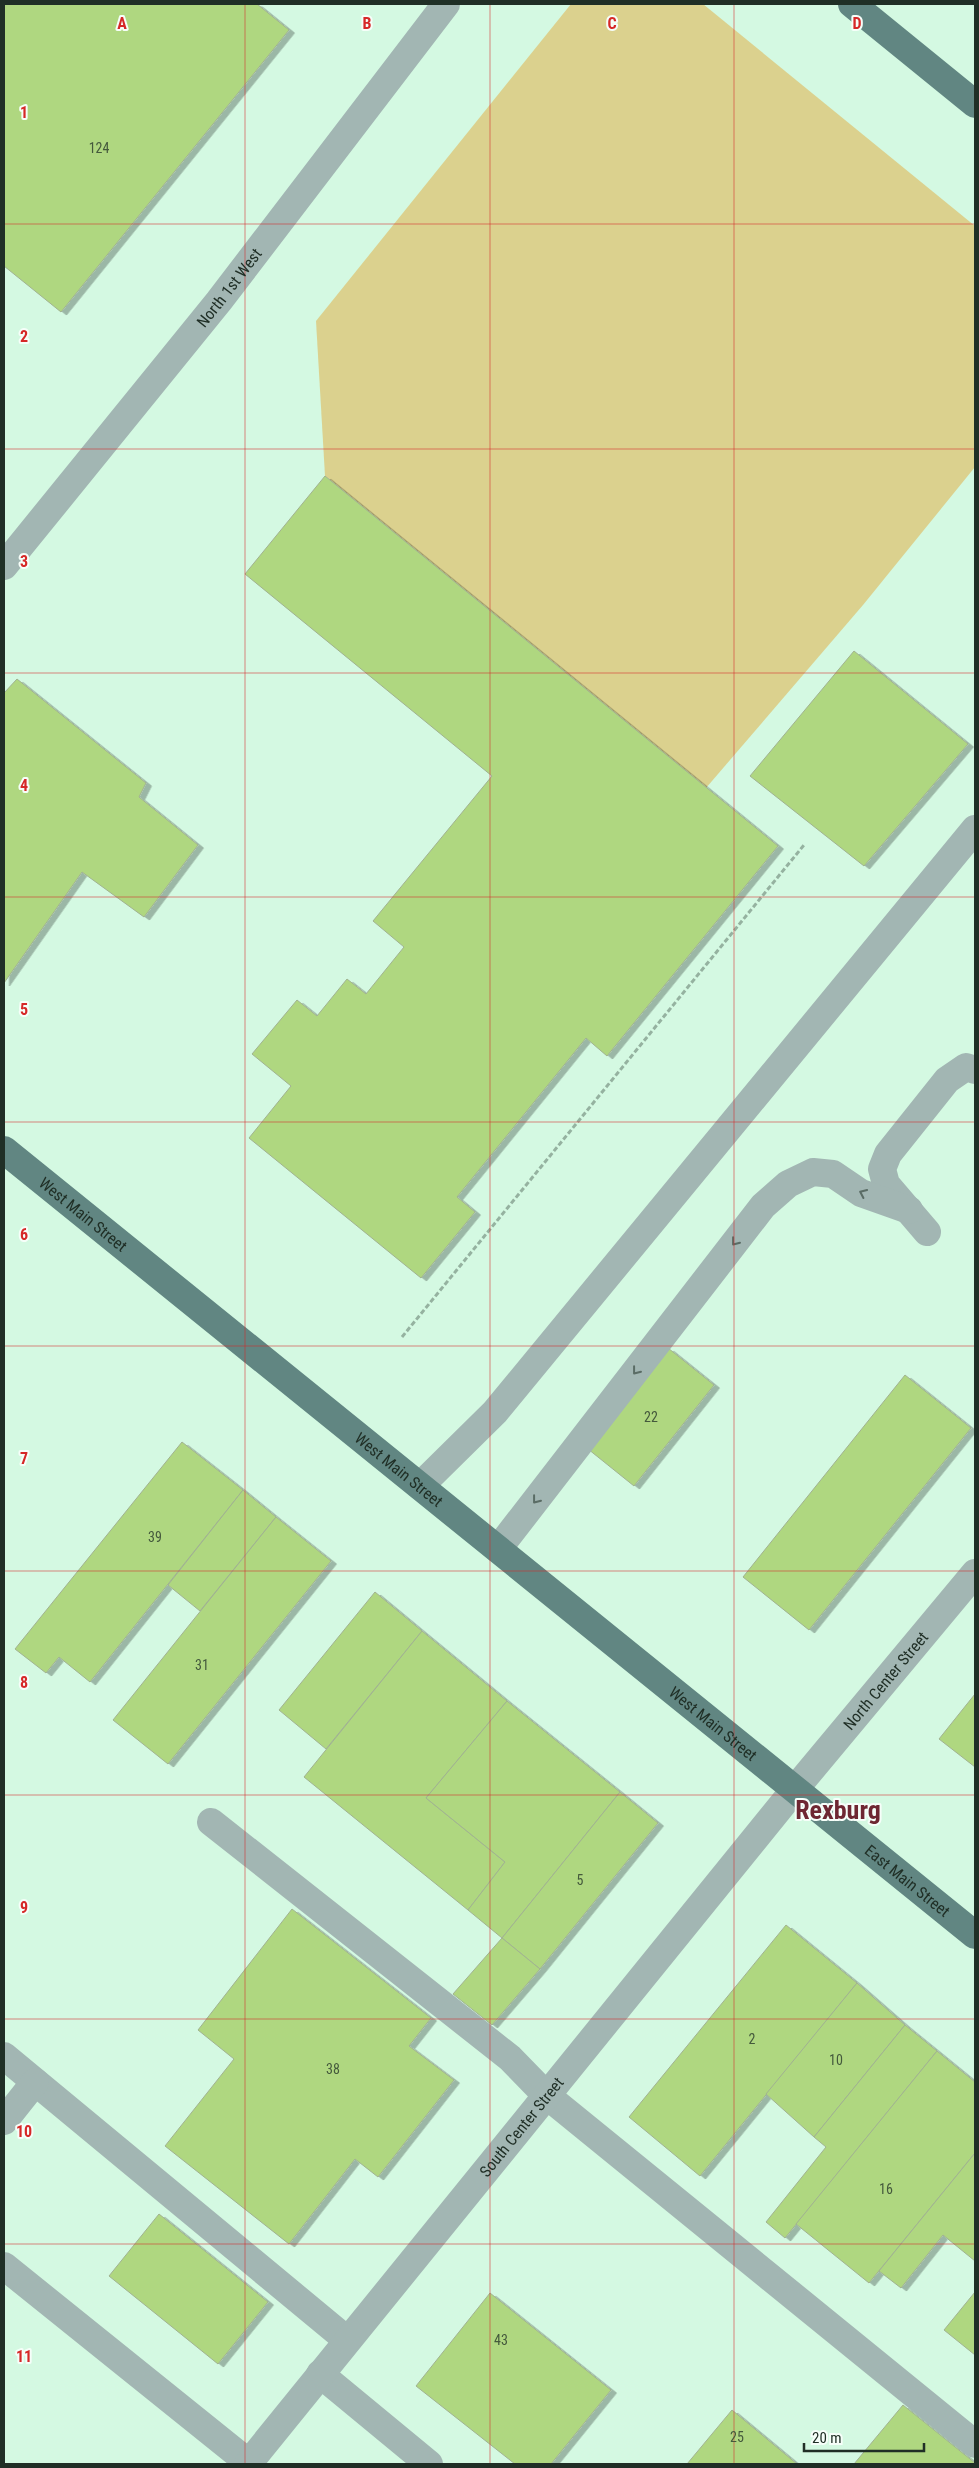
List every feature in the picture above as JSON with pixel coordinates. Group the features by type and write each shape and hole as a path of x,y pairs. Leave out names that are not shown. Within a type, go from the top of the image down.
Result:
{"main road":[{"path":"852,4 975,104"},
{"name":"West Main Street","path":"4,1150 794,1789"},
{"name":"East Main Street","path":"794,1789 975,1935"}],"street":[{"name":"North 1st West","path":"4,566 219,301 446,4"},
{"path":"420,1486 495,1412 975,829"},
{"path":"927,1232 886,1184 882,1169 888,1154 947,1080 966,1067 975,1070"},
{"path":"498,1549 763,1206 788,1184 813,1172 833,1174 861,1193 909,1210"},
{"name":"North Center Street","path":"794,1789 975,1573"},
{"name":"South Center Street","path":"248,2464 794,1789"},
{"path":"211,1822 504,2053 546,2095 975,2444"},
{"path":"4,2056 347,2340"},
{"path":"4,2121 36,2082"},
{"path":"4,2266 248,2464"},
{"path":"320,2374 429,2464"}],"path":[{"path":"402,1336 804,845"}],"shaded area":[{"path":"571,4 703,4 975,226 975,467 863,605 706,788 325,476 316,321"}],"building":[{"path":"4,4 257,4 289,30 61,312 4,266"},
{"path":"325,476 778,846 607,1056 586,1038 457,1197 475,1212 421,1278 249,1138 291,1086 252,1054 297,1000 317,1016 347,979 366,994 404,947 373,921 492,776 245,574"},
{"path":"854,651 968,744 864,866 750,776"},
{"path":"17,679 146,783 139,797 198,845 144,917 82,872 4,983 4,693"},
{"path":"668,1348 714,1385 634,1486 588,1449"},
{"path":"905,1375 971,1428 809,1630 743,1577"},
{"path":"182,1442 243,1490 90,1682 59,1657 46,1673 15,1649"},
{"path":"243,1490 276,1517 200,1611 168,1585"},
{"path":"276,1517 331,1561 168,1764 113,1720"},
{"path":"375,1592 422,1631 326,1749 279,1710"},
{"path":"422,1631 507,1701 426,1798 505,1862 468,1910 304,1777"},
{"path":"975,1694 975,1767 939,1739"},
{"path":"507,1701 620,1792 502,1938 468,1910 505,1862 426,1798"},
{"path":"620,1792 658,1823 540,1969 502,1938"},
{"path":"292,1909 431,2018 409,2046 454,2080 378,2177 355,2159 289,2244 165,2146 234,2059 198,2030"},
{"path":"786,1925 857,1983 700,2176 629,2117"},
{"path":"502,1938 540,1969 492,2025 453,1994"},
{"path":"857,1983 905,2025 814,2137 766,2094"},
{"path":"905,2025 937,2051 785,2238 766,2222 826,2147 814,2137"},
{"path":"937,2051 975,2082 975,2153 869,2283 796,2224"},
{"path":"975,2153 975,2261 943,2235 901,2288 879,2271"},
{"path":"159,2214 268,2302 218,2364 109,2276"},
{"path":"975,2292 975,2355 944,2330"},
{"path":"490,2293 611,2390 551,2464 515,2464 416,2386"},
{"path":"903,2405 975,2463 975,2464 854,2464"},
{"path":"732,2410 797,2464 687,2464"}],"district":[{"name":"Rexburg","path":"838,1810"}]}
